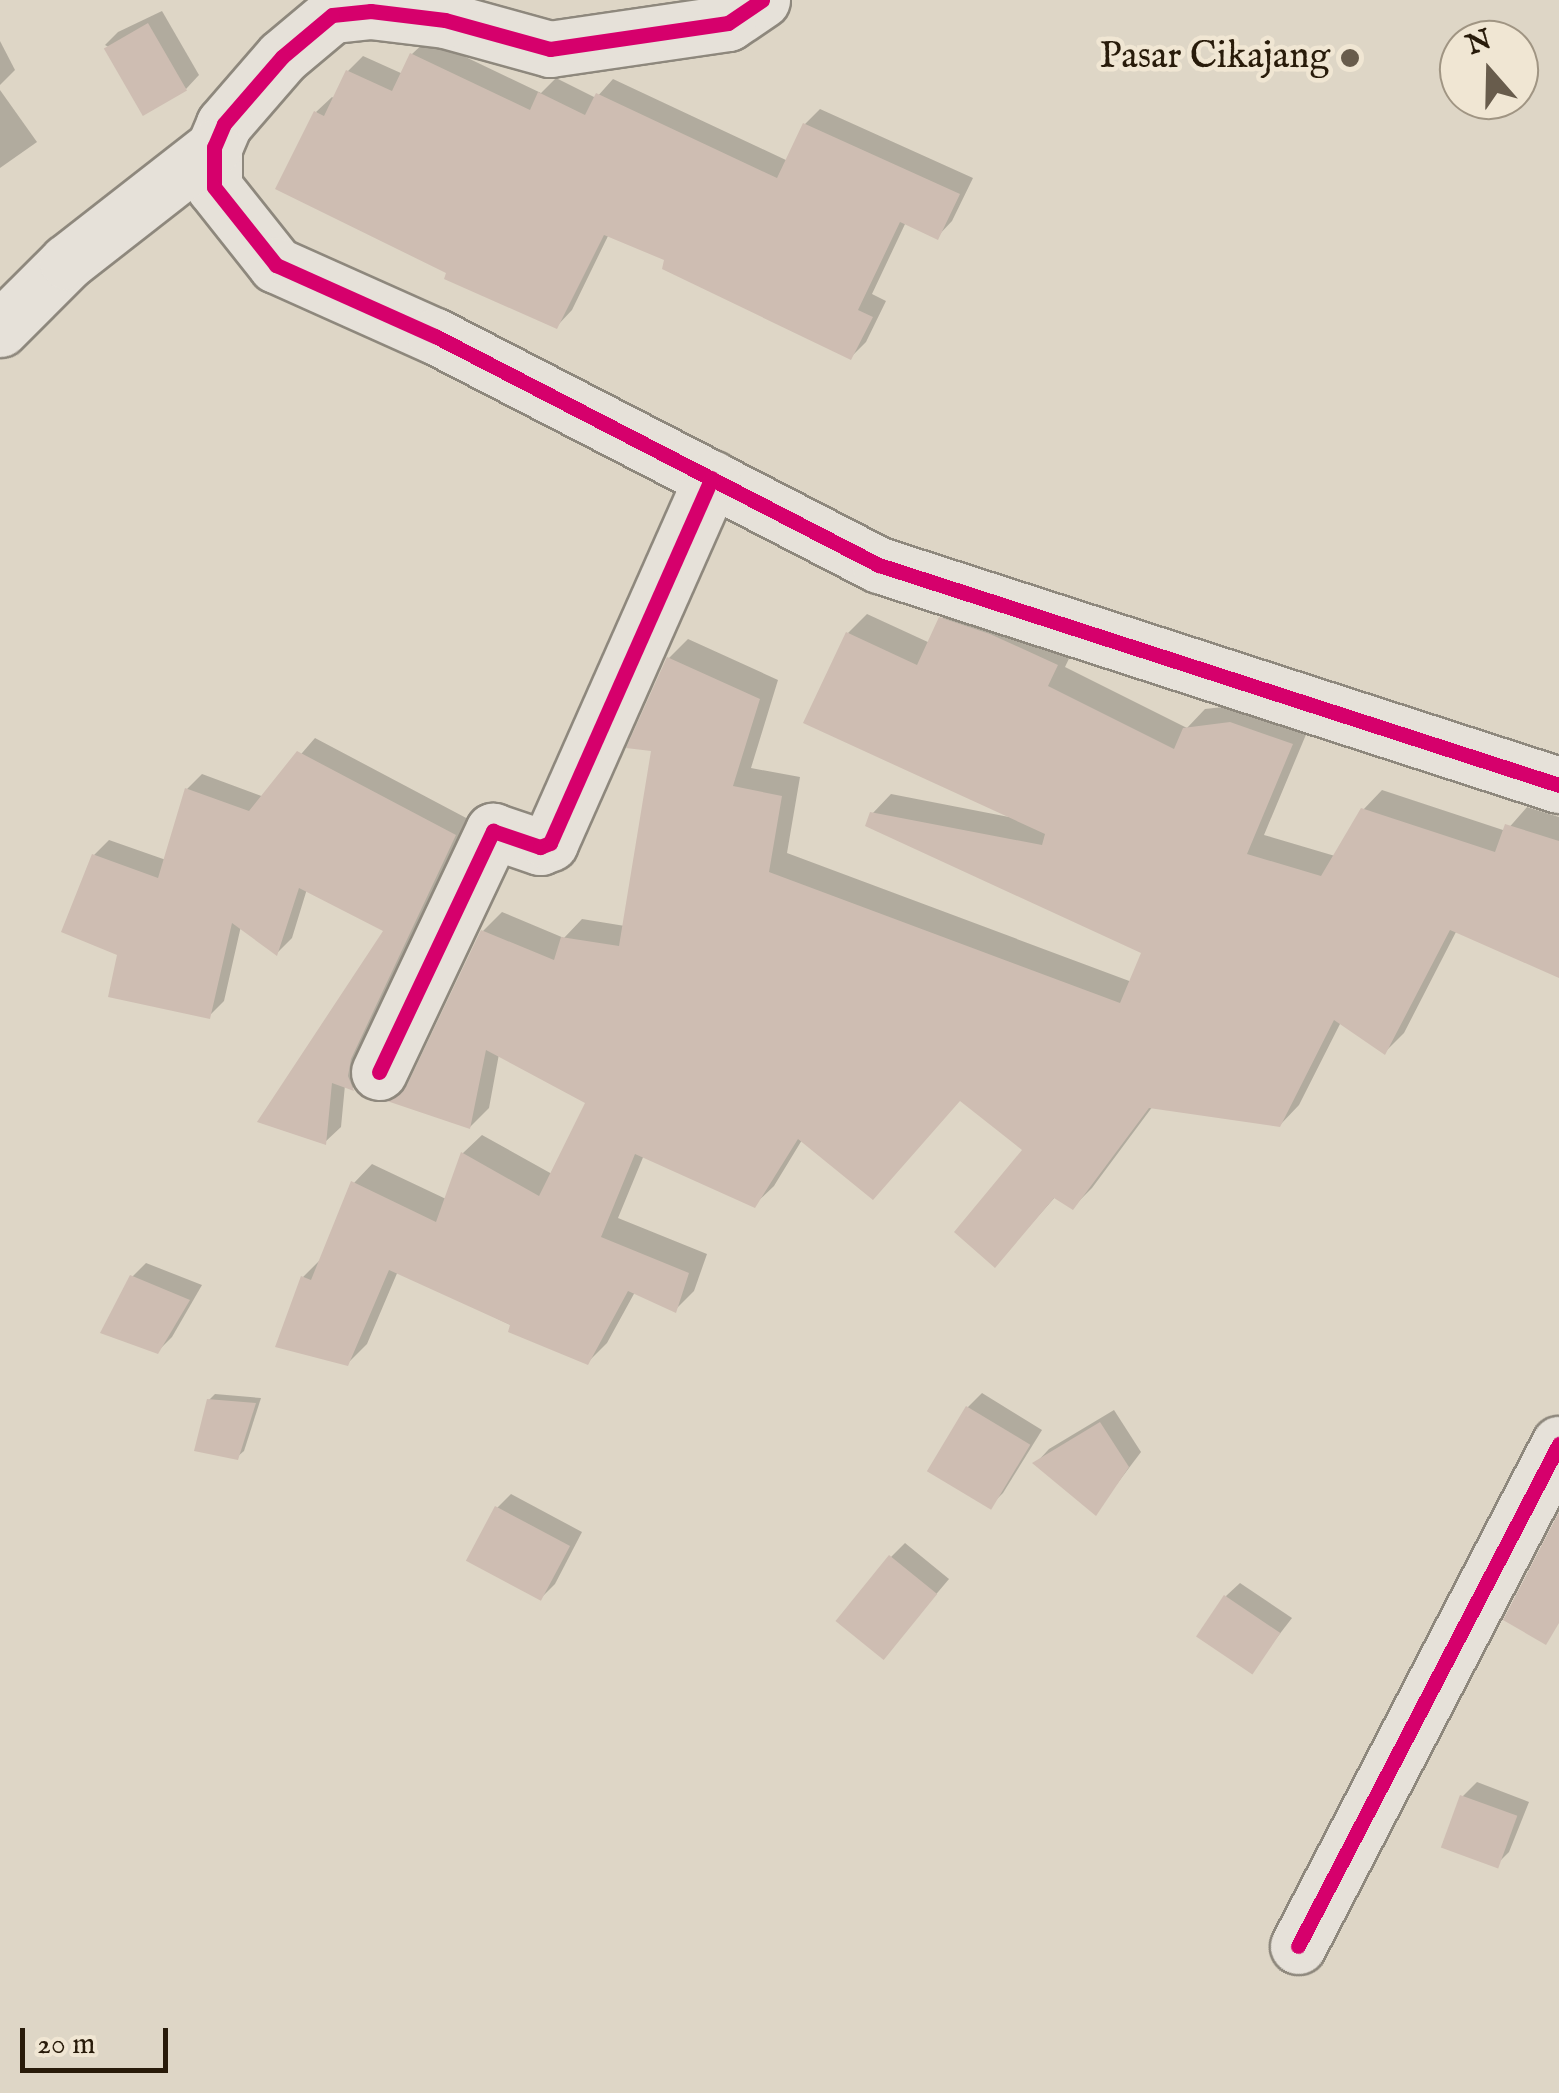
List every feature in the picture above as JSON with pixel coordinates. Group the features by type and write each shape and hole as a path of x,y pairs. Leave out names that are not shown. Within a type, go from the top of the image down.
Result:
{"street":[{"path":"762,0 728,23 550,49 445,20 365,5 332,16 282,57 224,124 214,146 214,187 276,266 435,336 879,564 1559,785"},
{"path":"0,329 67,262 214,146"},
{"path":"379,1072 493,831 540,847 550,842 712,478"},
{"path":"1298,1946 1559,1444"}],"building":[{"path":"148,23 187,91 143,116 104,48"},
{"path":"410,53 530,110 538,92 585,115 596,93 777,178 803,123 960,194 938,240 900,222 858,310 873,317 851,360 662,269 664,260 604,235 557,329 444,279 446,273 275,189 314,111 324,116 346,70 392,91"},
{"path":"939,617 990,634 1058,665 1048,686 1174,749 1183,728 1230,722 1293,744 1247,854 1321,876 1361,808 1495,852 1505,824 1559,841 1559,978 1450,930 1385,1055 1334,1020 1280,1127 1149,1108 1073,1210 1054,1198 995,1268 954,1232 1022,1150 960,1101 873,1200 798,1139 755,1208 635,1154 601,1237 689,1273 676,1313 628,1291 588,1365 508,1332 510,1325 389,1270 348,1366 275,1347 301,1276 311,1280 351,1181 436,1222 461,1152 539,1196 585,1103 486,1050 470,1129 387,1101 407,1085 481,930 554,960 561,937 619,946 651,751 626,748 667,657 760,699 733,786 782,796 769,872 1120,1003 1141,953 865,826 870,812 1042,845 1045,834 803,723 846,632 917,665"},
{"path":"297,751 456,835 351,1059 348,1076 354,1091 332,1083 326,1145 257,1122 383,931 299,888 277,956 232,923 210,1019 108,997 117,955 61,932 92,854 158,878 185,788 249,811"},
{"path":"130,1275 190,1300 158,1354 100,1333"},
{"path":"207,1399 256,1403 238,1460 194,1451"},
{"path":"966,1406 1030,1445 991,1510 927,1471"},
{"path":"1100,1422 1129,1467 1096,1516 1032,1463"},
{"path":"495,1506 570,1546 541,1601 466,1561"},
{"path":"1559,1512 1559,1623 1546,1645 1503,1620"},
{"path":"889,1555 937,1594 884,1660 836,1621"},
{"path":"1224,1595 1280,1633 1252,1674 1196,1636"},
{"path":"1460,1795 1517,1816 1498,1868 1441,1848"}],"cycle path":[{"path":"762,0 728,23 550,49 445,20 371,11 332,15 282,57 224,124 214,147 214,187 276,265 435,336 879,565 1559,785"},
{"path":"379,1072 493,831 540,847 550,843 712,478"},
{"path":"1298,1946 1559,1444"}],"place":[{"name":"Pasar Cikajang","path":"1350,58"}]}
